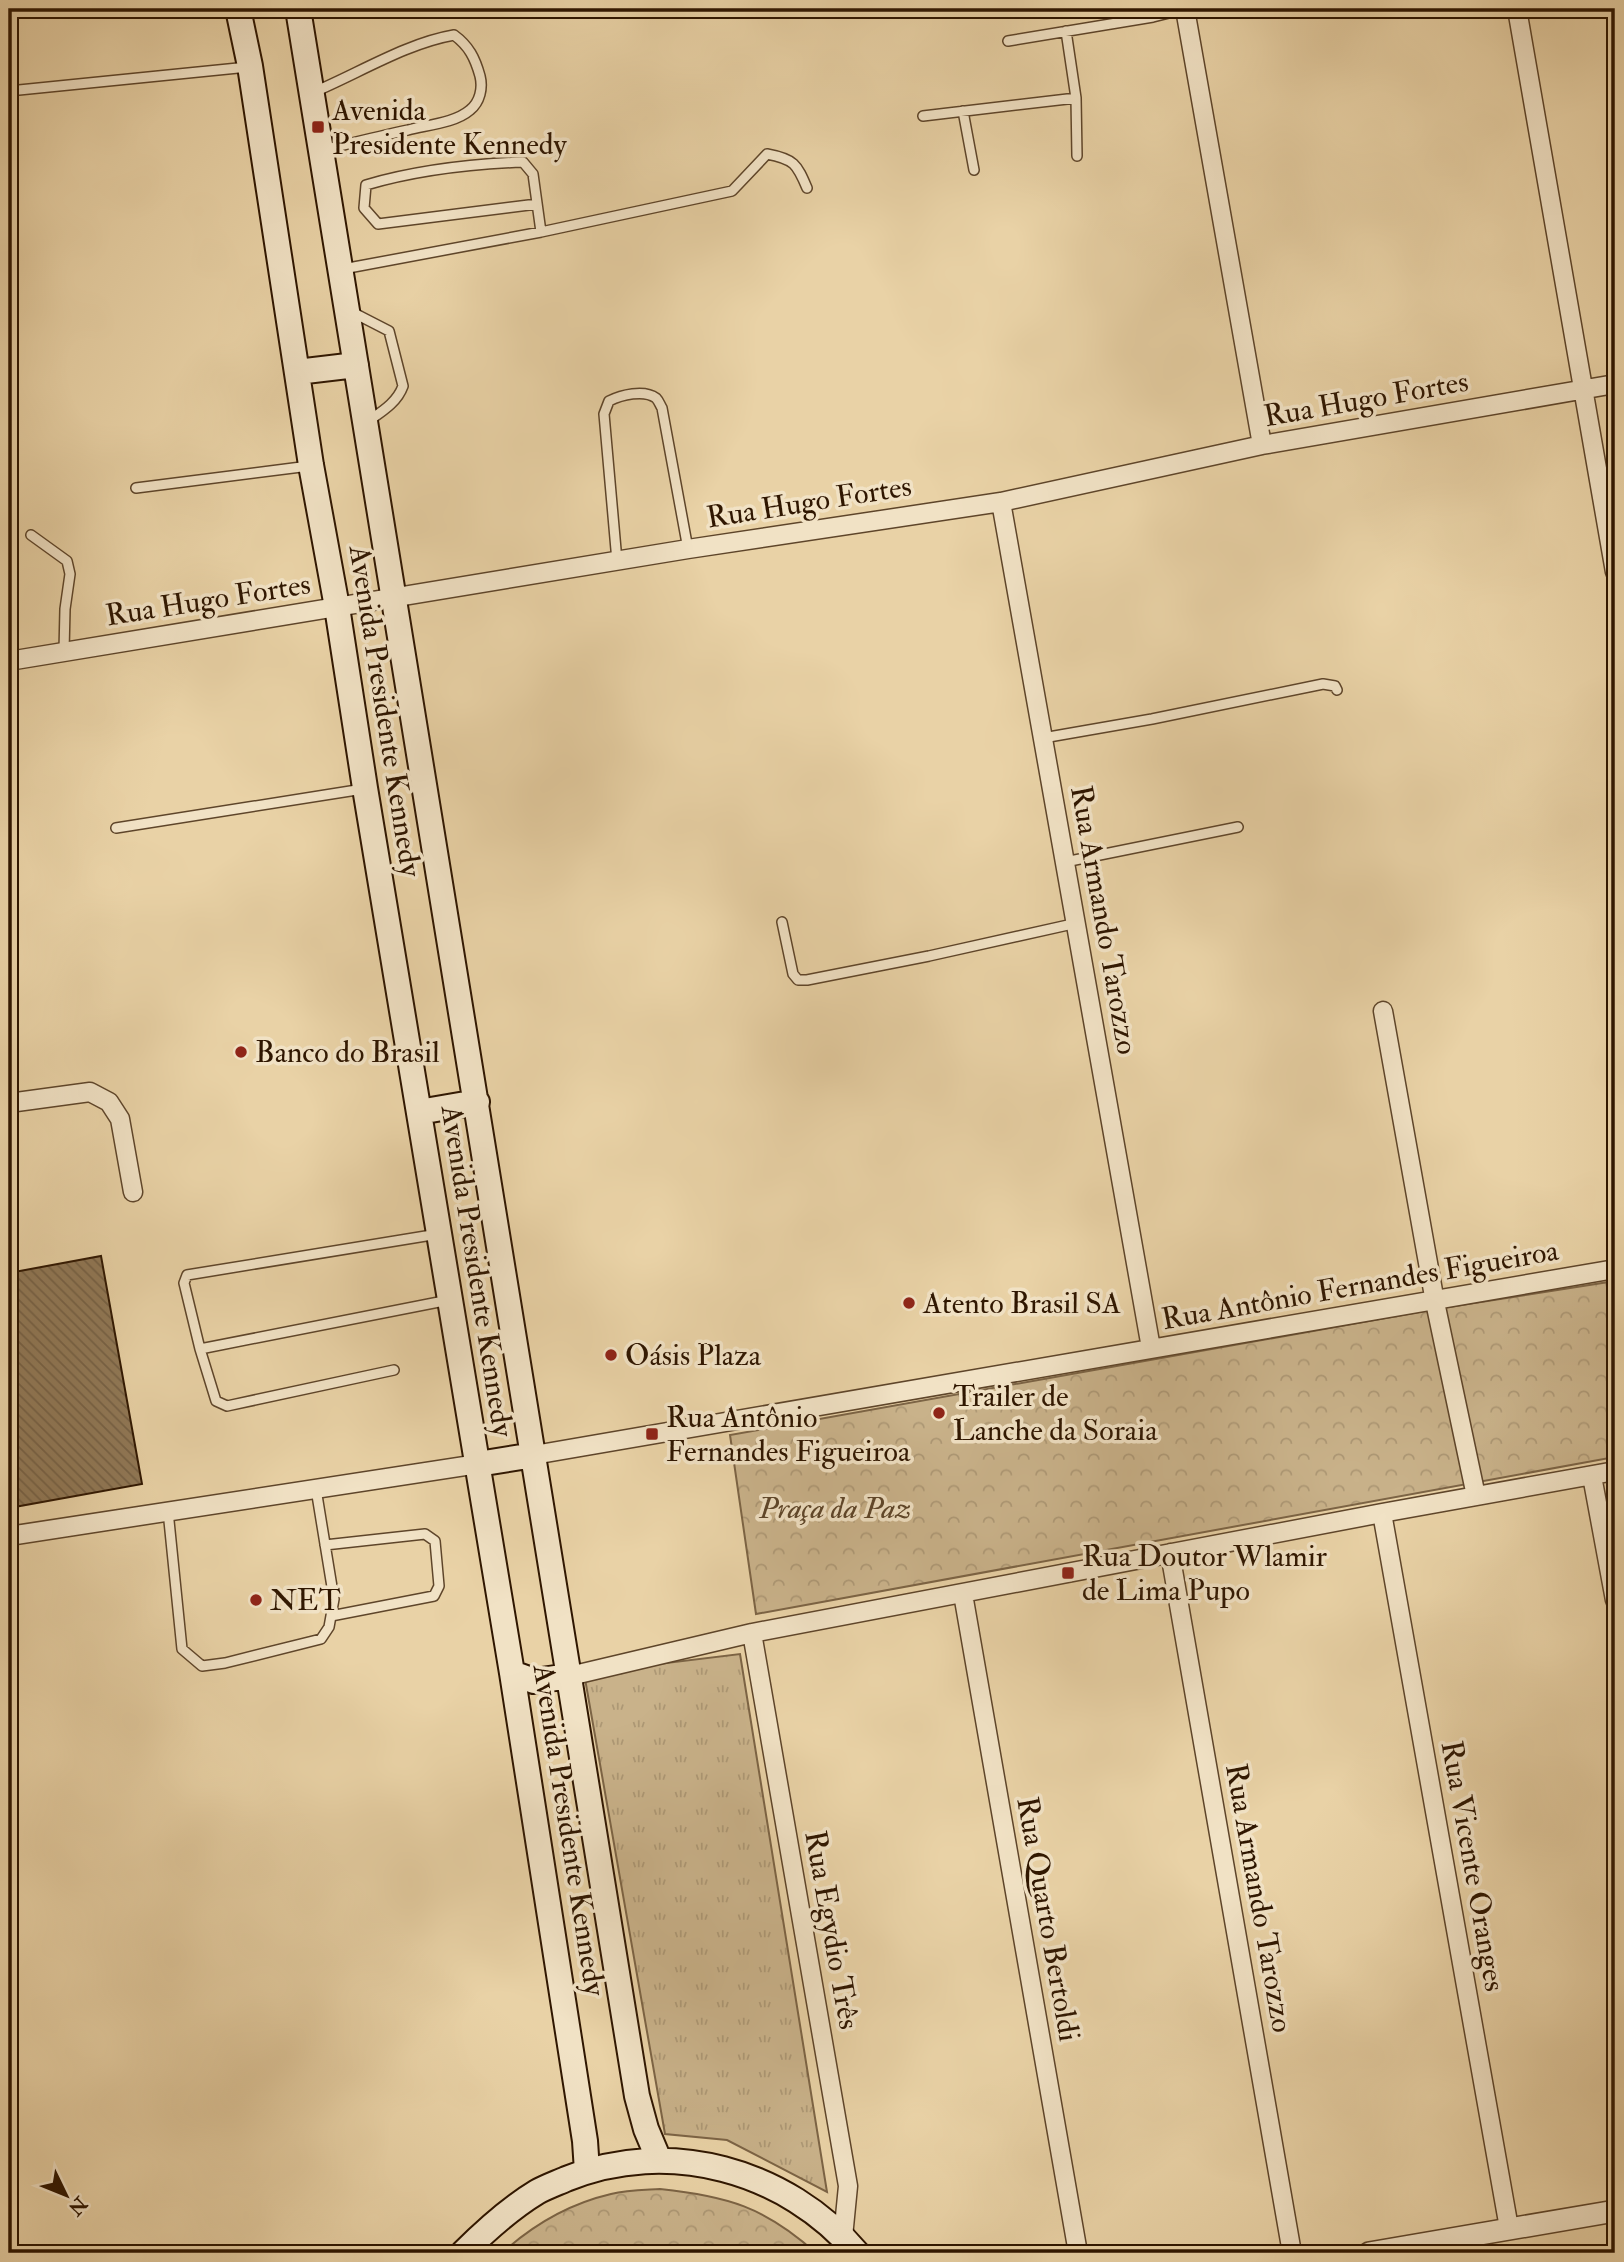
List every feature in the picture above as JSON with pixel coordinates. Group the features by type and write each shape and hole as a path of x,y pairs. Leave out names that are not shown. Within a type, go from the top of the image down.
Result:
{"main road":[{"name":"Avenida Presidente Kennedy","path":"238,9 250,66 311,466 337,607 512,1673 585,2141 587,2171"},
{"name":"Avenida Presidente Kennedy","path":"298,9 637,2096 646,2129 659,2160"},
{"path":"297,372 356,365"},
{"path":"419,1112 477,1102"},
{"path":"478,1464 534,1455"},
{"path":"512,1673 534,1681 569,1676"},
{"path":"463,2253 496,2220 539,2191 587,2171 622,2163 659,2160 710,2165 759,2180 804,2204 850,2245"}],"street":[{"path":"1185,9 1262,445"},
{"path":"1517,9 1615,572"},
{"name":"Rua Hugo Fortes","path":"9,661 688,549 1001,502 1262,445 1615,384"},
{"name":"Rua Armando Tarozzo","path":"1001,502 1152,1348"},
{"path":"1383,1011 1435,1302 1476,1496"},
{"path":"9,1103 90,1092 109,1102 120,1119 133,1192"},
{"name":"Rua Antônio Fernandes Figueiroa","path":"534,1455 1615,1269"},
{"path":"9,1536 478,1464"},
{"path":"569,1676 752,1633 1615,1471"},
{"path":"1592,1475 1615,1600"},
{"name":"Rua Vicente Oranges","path":"1382,1513 1509,2228"},
{"name":"Rua Armando Tarozzo","path":"1170,1553 1292,2253"},
{"name":"Rua Quarto Bertoldi","path":"963,1594 1078,2253"},
{"name":"Rua Egydio Três","path":"752,1633 848,2186 850,2245"},
{"path":"1369,2253 1398,2251 1509,2228 1615,2211"}],"lane":[{"path":"1008,41 1153,17 1185,9"},
{"path":"1066,31 1076,98 1077,156"},
{"path":"313,93 404,51 454,35 465,43 476,61 482,84 478,100 470,111 437,125 321,151"},
{"path":"9,91 250,66"},
{"path":"923,116 1076,98"},
{"path":"963,111 974,170"},
{"path":"341,270 541,232 732,191 767,154 786,157 799,170 807,188"},
{"path":"537,204 378,224 364,208 366,185 376,182 477,163 523,162 533,174 541,232"},
{"path":"347,310 389,331 402,386 400,395 365,423"},
{"path":"617,561 604,414 609,401 619,396 642,394 656,398 662,408 688,549"},
{"path":"136,488 311,466"},
{"path":"32,535 67,561 70,574 65,609 64,651"},
{"path":"1043,738 1329,683 1337,690"},
{"path":"116,828 365,788"},
{"path":"1065,862 1238,827"},
{"path":"782,922 793,974 798,979 807,980 1077,923"},
{"path":"394,1370 227,1406 216,1401 184,1283 187,1275 440,1234"},
{"path":"200,1349 450,1300"},
{"path":"168,1511 182,1649 202,1666 321,1639 328,1627 334,1599 316,1489"},
{"path":"326,1545 425,1534 435,1541 439,1586 434,1596 331,1616"}],"green space":[{"name":"Praça da Paz","path":"1615,1281 1615,1457 756,1614 730,1435 1436,1309"},
{"path":"740,1654 827,2192 727,2140 665,2134 584,1673"},
{"path":"660,2189 705,2195 744,2206 780,2225 816,2253 502,2253 539,2224 580,2203 617,2193"}],"building":[{"path":"101,1256 142,1484 9,1508 9,1273"}],"place":[{"name":"Avenida Presidente Kennedy","path":"318,127"},
{"name":"Banco do Brasil","path":"241,1052"},
{"name":"Atento Brasil SA","path":"909,1303"},
{"name":"Oásis Plaza","path":"611,1355"},
{"name":"Trailer de Lanche da Soraia","path":"939,1413"},
{"name":"Rua Antônio Fernandes Figueiroa","path":"652,1434"},
{"name":"Rua Doutor Wlamir de Lima Pupo","path":"1068,1573"},
{"name":"NET","path":"256,1600"}]}
